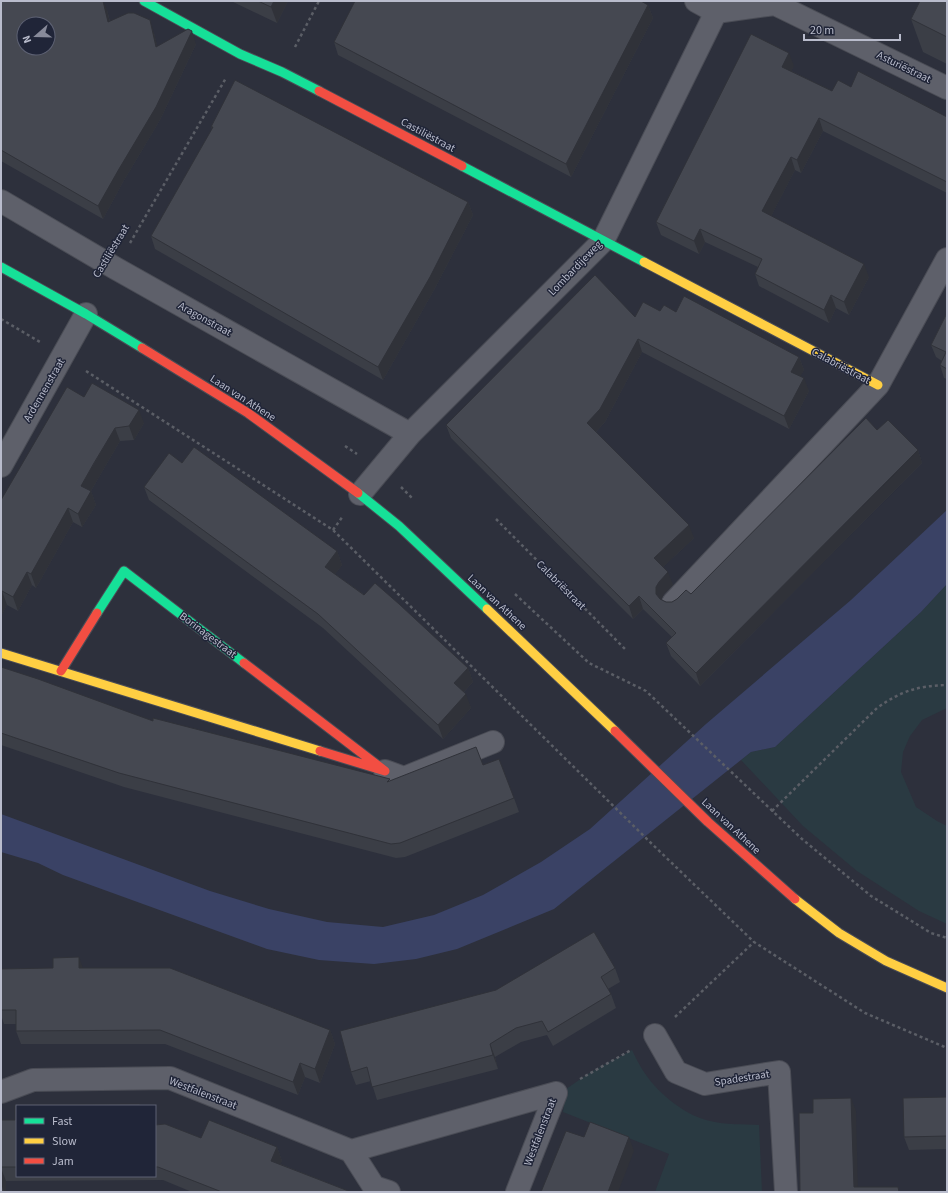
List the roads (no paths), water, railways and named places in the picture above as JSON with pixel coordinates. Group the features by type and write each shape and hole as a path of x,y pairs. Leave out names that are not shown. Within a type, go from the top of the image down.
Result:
{"street":[{"name":"Castiliëstraat","path":"144,1 240,54 282,72 603,241"},
{"path":"696,1 716,12 778,2"},
{"name":"Asturiëstraat","path":"778,2 947,88"},
{"name":"Lombardijeweg","path":"360,494 410,434 603,241 716,12"},
{"name":"Aragonstraat","path":"1,201 115,268 410,434"},
{"name":"Calabriëstraat","path":"603,241 878,385 673,603"},
{"path":"878,385 947,259"},
{"name":"Laan van Athene","path":"1,267 86,314 248,413 360,494 399,526 692,806 751,861 802,905 839,933 886,961 947,988"},
{"name":"Ardennenstraat","path":"1,466 86,314"},
{"name":"Borinagestraat","path":"61,671 124,571 385,771"},
{"name":"Borinagestraat","path":"1,653 404,778 493,742"},
{"name":"Spadestraat","path":"655,1035 676,1072 705,1084 779,1072 786,1192"},
{"name":"Westfalenstraat","path":"1,1092 33,1080 170,1078 351,1151 556,1093 517,1192"},
{"path":"351,1151 374,1187 389,1192"}],"water":[{"path":"947,510 947,584 921,612 775,747 751,752 554,909 457,949 416,959 374,964 319,960 267,949 63,875 38,863 1,852 1,814 210,891 269,909 327,922 383,927 434,915 483,895 541,862 590,829 706,724 851,600"}]}
